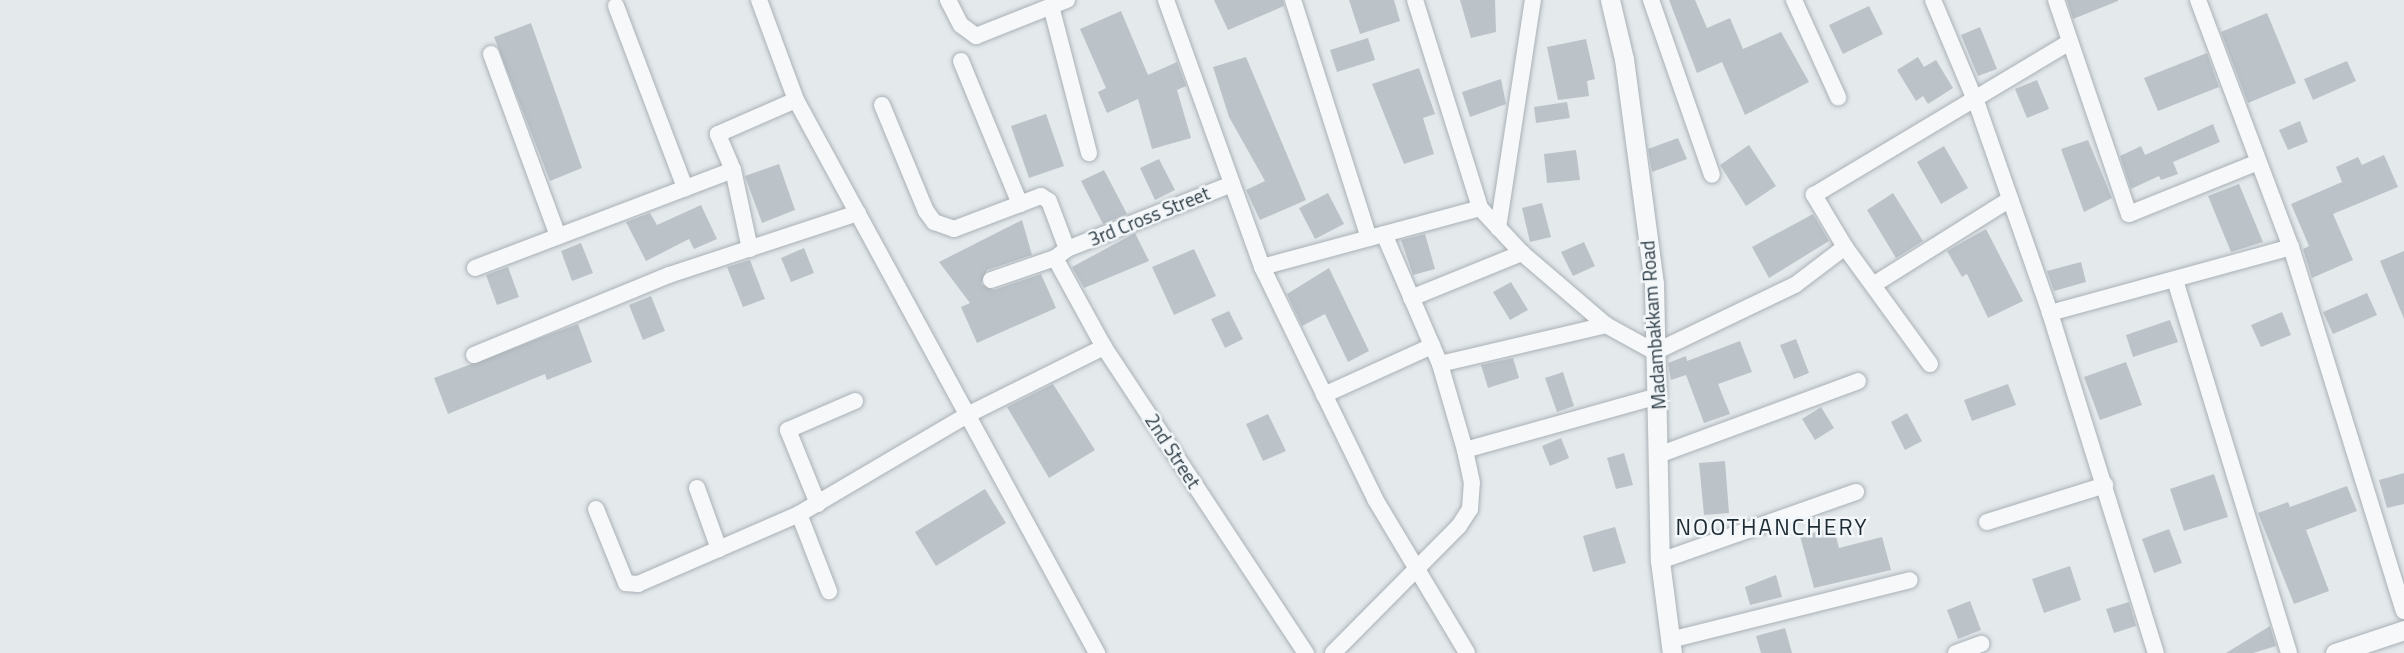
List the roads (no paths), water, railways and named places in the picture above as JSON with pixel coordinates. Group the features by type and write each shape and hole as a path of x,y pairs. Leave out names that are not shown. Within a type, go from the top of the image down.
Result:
{"street":[{"path":"759,0 796,100 858,213 874,251 967,415 1091,651"},
{"path":"948,0 961,25 976,36 1067,0"},
{"path":"1166,0 1262,267 1324,394 1416,570 1467,653"},
{"path":"1293,0 1376,236 1411,298 1440,364 1465,450 1470,509 1416,570 1333,653"},
{"path":"1415,0 1480,208 1522,253 1606,325 1655,352 1795,285 1845,247"},
{"path":"1498,228 1532,0"},
{"name":"Madambakkam Road","path":"1610,0 1624,59 1654,283 1661,454 1660,561 1671,646"},
{"path":"1651,0 1712,176"},
{"path":"1794,0 1838,97"},
{"path":"1933,0 1976,100 2050,313 2156,653"},
{"path":"2056,0 2129,215 2256,163"},
{"path":"2198,0 2256,163 2291,247 2404,611"},
{"path":"616,6 685,188"},
{"path":"1051,6 1089,153"},
{"path":"1930,364 1845,247 1814,195 1976,100 2070,41"},
{"path":"491,54 558,236"},
{"path":"882,105 926,211 934,222 954,229 1020,204 961,61"},
{"path":"750,249 733,170 718,134 796,100"},
{"path":"475,268 733,170"},
{"name":"3rd Cross Street","path":"991,280 1232,184"},
{"name":"2nd Street","path":"1020,204 1045,197 1061,253 1104,347 1306,653"},
{"path":"1872,285 2010,199"},
{"path":"1262,267 1480,208"},
{"path":"474,355 669,275 858,213"},
{"path":"2050,313 2291,247"},
{"path":"1411,298 1522,253"},
{"path":"2175,279 2289,653"},
{"path":"1440,364 1606,325"},
{"path":"1324,394 1432,346"},
{"path":"596,509 626,583 638,584 799,514 967,415 1104,347"},
{"path":"1661,454 1857,381"},
{"path":"1465,450 1658,396"},
{"path":"818,504 788,430 855,401"},
{"path":"1987,522 2105,485"},
{"path":"696,488 719,549"},
{"path":"1660,561 1856,492"},
{"path":"799,514 829,591"},
{"path":"1671,646 1910,580"},
{"path":"2335,653 2382,646 2404,631"},
{"path":"1956,653 1981,644"}],"district":[{"name":"NOOTHANCHERY","path":"1772,527"}]}
